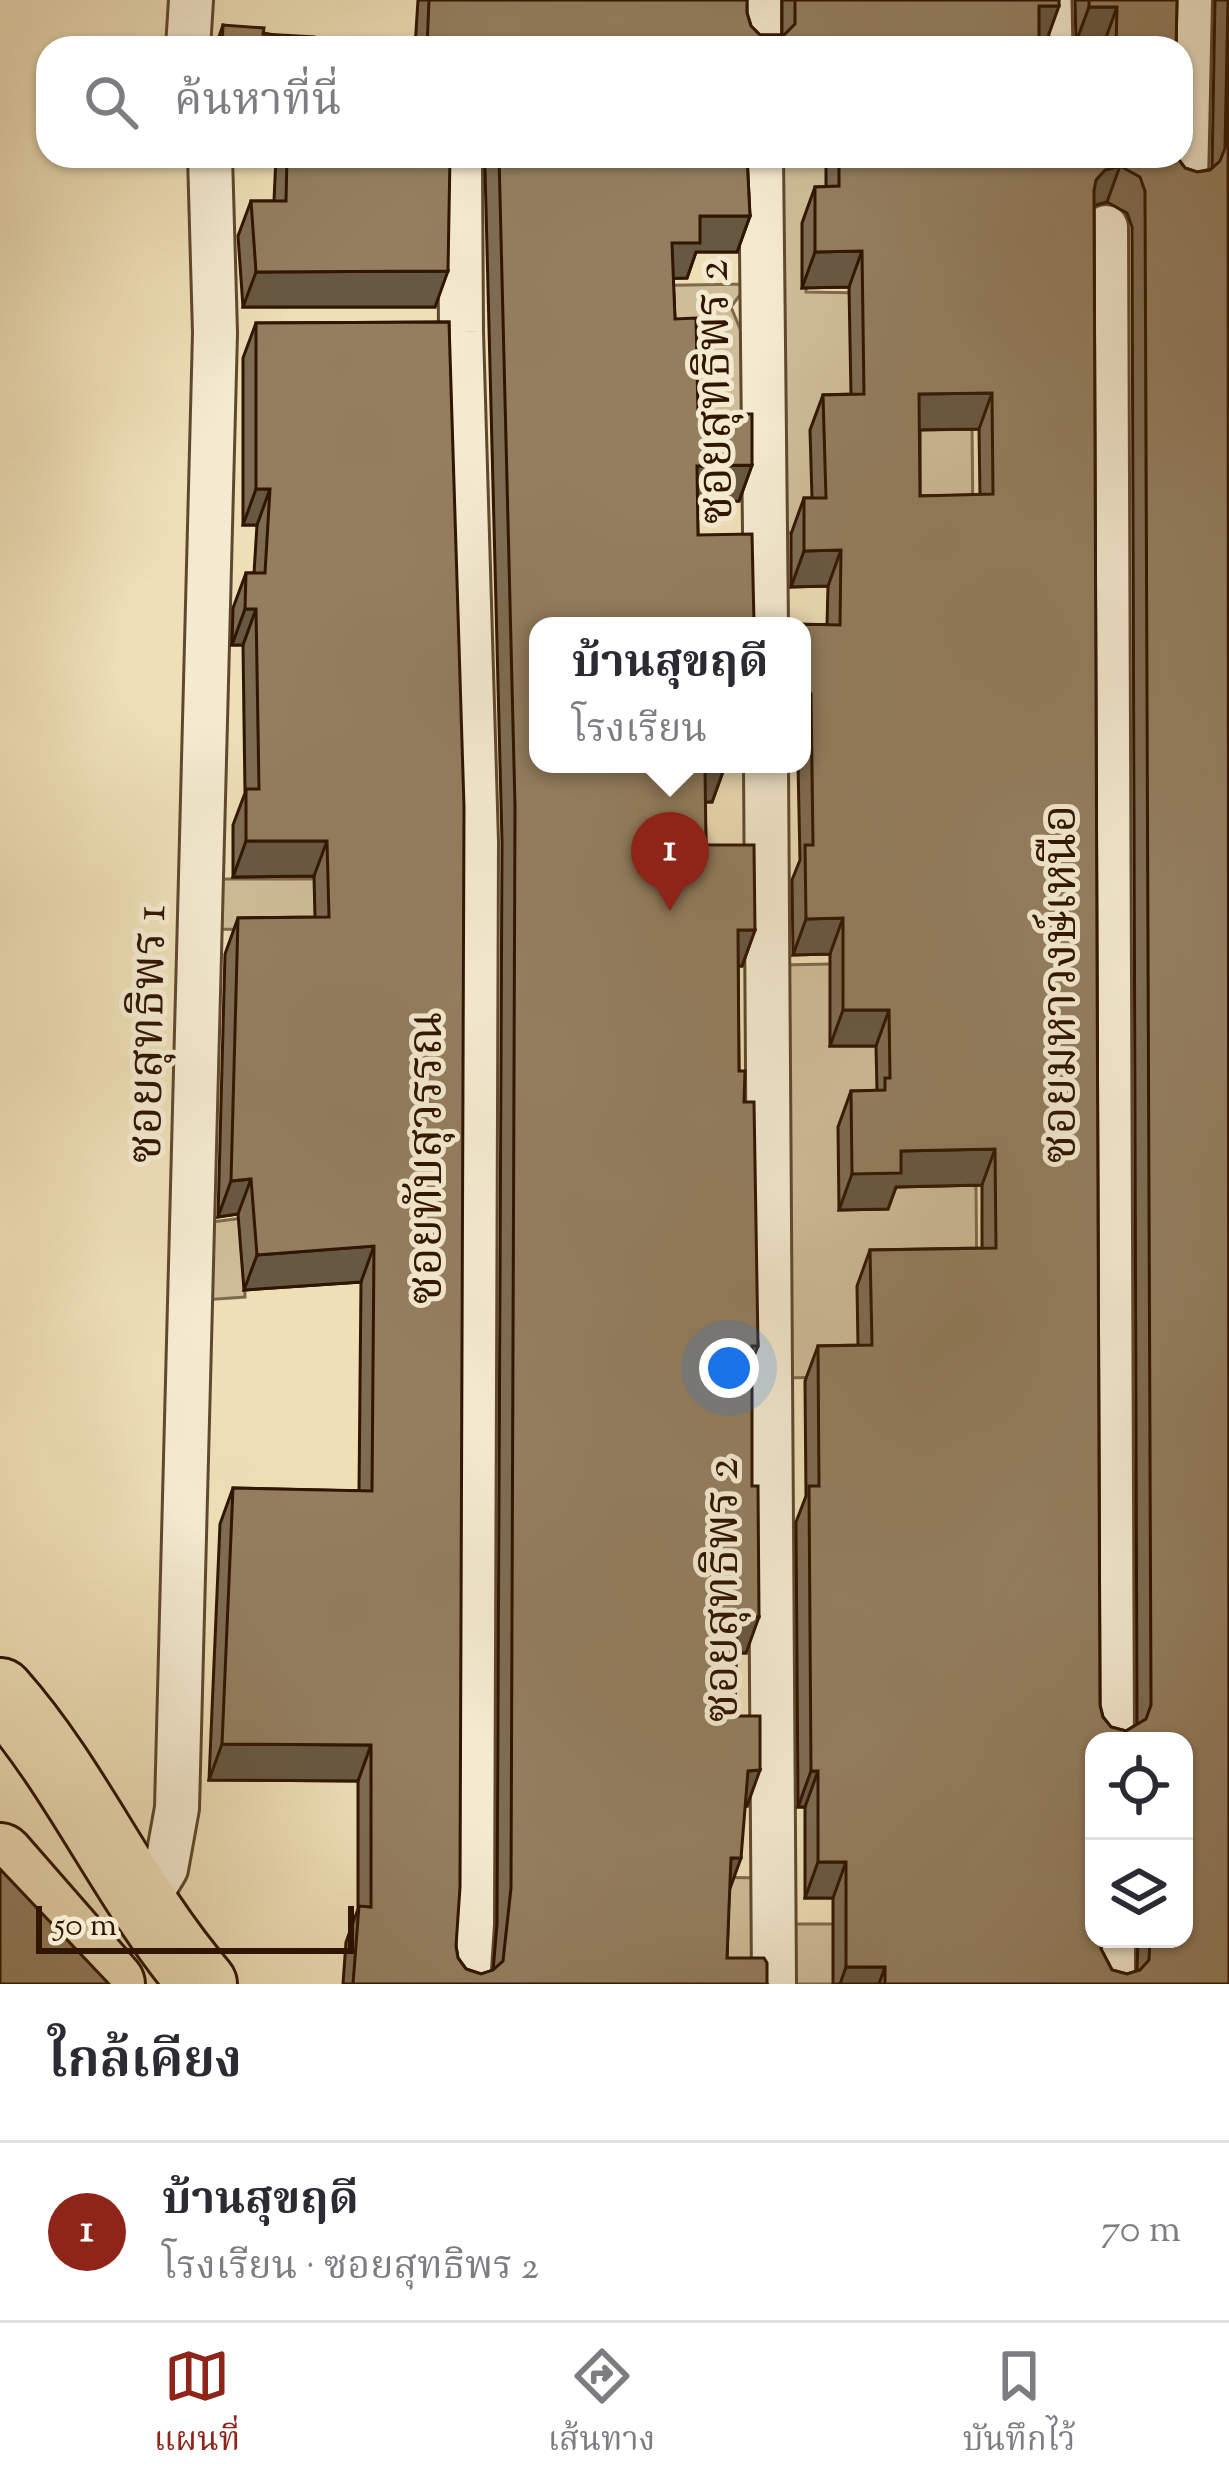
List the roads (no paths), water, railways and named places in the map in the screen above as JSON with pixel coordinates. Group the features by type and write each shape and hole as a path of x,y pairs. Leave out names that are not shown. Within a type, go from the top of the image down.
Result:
{"main road":[{"path":"0,1692 60,1772 159,1933"},
{"path":"0,1761 159,1933"},
{"path":"0,1857 111,1984"}],"street":[{"path":"189,36 191,0"},
{"path":"759,0 759,36"},
{"path":"1189,36 1190,0"},
{"name":"ซอยสุทธิพร 1","path":"159,1933 177,1808 215,333 210,168"},
{"name":"ซอยสุทธิพร 2","path":"761,168 766,617"},
{"path":"1186,168 1186,183"},
{"name":"ซอยทับสุวรรณ","path":"460,169 476,842 468,1984"},
{"name":"ซอยมหาวงษ์เหนือ","path":"1106,227 1112,1732"},
{"path":"416,332 461,332"},
{"path":"215,333 260,333"},
{"name":"ซอยสุทธิพร 2","path":"766,773 774,1984"},
{"path":"1113,1948 1113,1984"}],"lane":[{"path":"1060,0 1060,36"}],"place":[{"name":"บ้านสุขฤดี","path":"670,911"}]}
